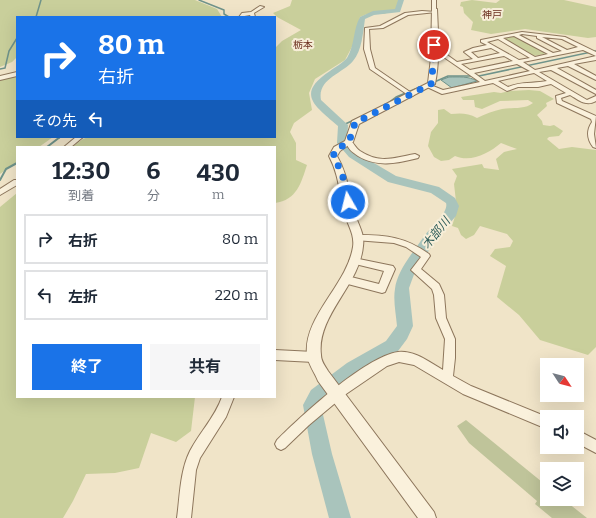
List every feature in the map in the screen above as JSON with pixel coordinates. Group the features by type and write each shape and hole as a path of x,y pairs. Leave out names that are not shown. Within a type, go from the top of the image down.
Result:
{"street":[{"path":"428,518 323,376 314,357 314,342 316,333 347,280 358,249 357,232 348,210 345,182 341,170 333,156 337,149 349,142 355,123 428,86 432,80 434,0"},
{"path":"242,16 244,14 252,15 262,7"},
{"path":"411,95 373,69 367,44 367,28 381,27 407,14 434,10"},
{"path":"596,54 563,38 534,34 522,33 483,41 586,102 590,102 596,98"},
{"path":"534,34 566,51"},
{"path":"515,35 552,54"},
{"path":"499,38 534,58"},
{"path":"477,59 467,52 492,46"},
{"path":"434,48 458,63 485,83"},
{"path":"470,72 583,48"},
{"path":"458,63 504,54"},
{"path":"428,86 438,92 442,92 596,58"},
{"path":"586,60 596,66"},
{"path":"569,64 596,78"},
{"path":"552,68 596,92"},
{"path":"0,78 16,74"},
{"path":"494,81 507,89 516,85 538,85 551,82"},
{"path":"571,93 558,97 559,102 595,118 590,138 595,146"},
{"path":"68,146 79,138"},
{"path":"349,142 355,151 376,163 414,156"},
{"path":"0,192 16,183"},
{"path":"358,238 386,238 400,241 413,246 426,256 416,270 436,287 439,295 441,318 450,339 450,358 446,378"},
{"path":"347,280 382,289 390,269 354,261"},
{"path":"276,355 314,357"},
{"path":"281,444 336,393 383,362 391,358 399,357 416,360 480,396 540,420"},
{"path":"184,518 190,470 195,456 222,413 228,398"},
{"path":"584,440 596,447"}],"green space":[{"path":"0,0 195,0 217,9 221,16 16,16 16,58 12,62 0,67"},
{"path":"292,0 401,0 399,8 384,14 367,14 360,17 354,43 345,60 315,79 309,93 312,110 294,123 290,132 296,143 296,160 307,165 297,190 288,198 276,203 276,146 73,146 86,138 276,138 276,47 282,41 301,30 277,17 273,13 290,6"},
{"path":"472,0 496,3 500,0 564,0 596,7 596,37 588,38 525,29 491,34 471,30 473,22 464,13 463,7 460,6 461,2"},
{"path":"514,36 548,53 534,56 503,38"},
{"path":"16,75 16,138 52,138 40,146 16,146 16,163 0,174 0,79"},
{"path":"529,90 540,91 554,99 546,103 547,106 537,115 542,121 543,125 554,125 563,131 559,136 549,137 547,139 559,149 572,147 596,150 596,347 588,355 540,340 519,315 497,297 506,266 490,256 495,249 510,247 513,241 507,234 480,226 474,235 466,239 461,235 458,228 452,226 457,210 454,184 457,176 452,169 482,164 484,168 499,170 496,159 504,152 517,149 501,143 480,156 473,158 461,158 455,156 449,160 441,161 434,157 428,146 431,132 438,123 438,110 444,109 451,114 471,115 477,118 506,108 526,107 533,103 528,100 500,101 482,109 475,107 474,100 463,100 461,97 494,92 501,93"},
{"path":"16,194 16,398 195,398 191,431 176,442 151,433 139,468 115,473 86,474 63,518 0,518 0,207"},
{"path":"466,420 540,480 540,506 572,506 587,518 552,518 535,504 537,501 469,443 457,426"}],"water":[{"path":"449,77 474,79 477,81 452,88 441,80"}],"waterway":[{"path":"36,16 41,0"},
{"path":"199,0 224,10 224,14 227,16"},
{"name":"木部川","path":"340,518 322,454 312,405 317,396 353,369 392,346 401,334 405,326 402,288 410,267 437,229 452,213 453,206 451,201 435,190 392,179 353,155 342,143 343,125 319,105 316,100 315,94 320,83 350,60 357,44 362,18 373,13 398,11 401,0"},
{"path":"0,69 5,68 9,51 16,40"},
{"path":"432,83 448,76 479,76 596,51"},
{"path":"384,106 396,97 420,87"},
{"path":"343,125 365,115"},
{"path":"48,146 59,138"},
{"path":"0,180 6,169 16,164"}],"district":[{"name":"神戸","path":"492,14"},
{"name":"栃本","path":"303,44"}],"route":[{"path":"348,202 345,182 341,170 333,156 334,152 349,142 353,125 355,123 431,84 434,45"}]}
